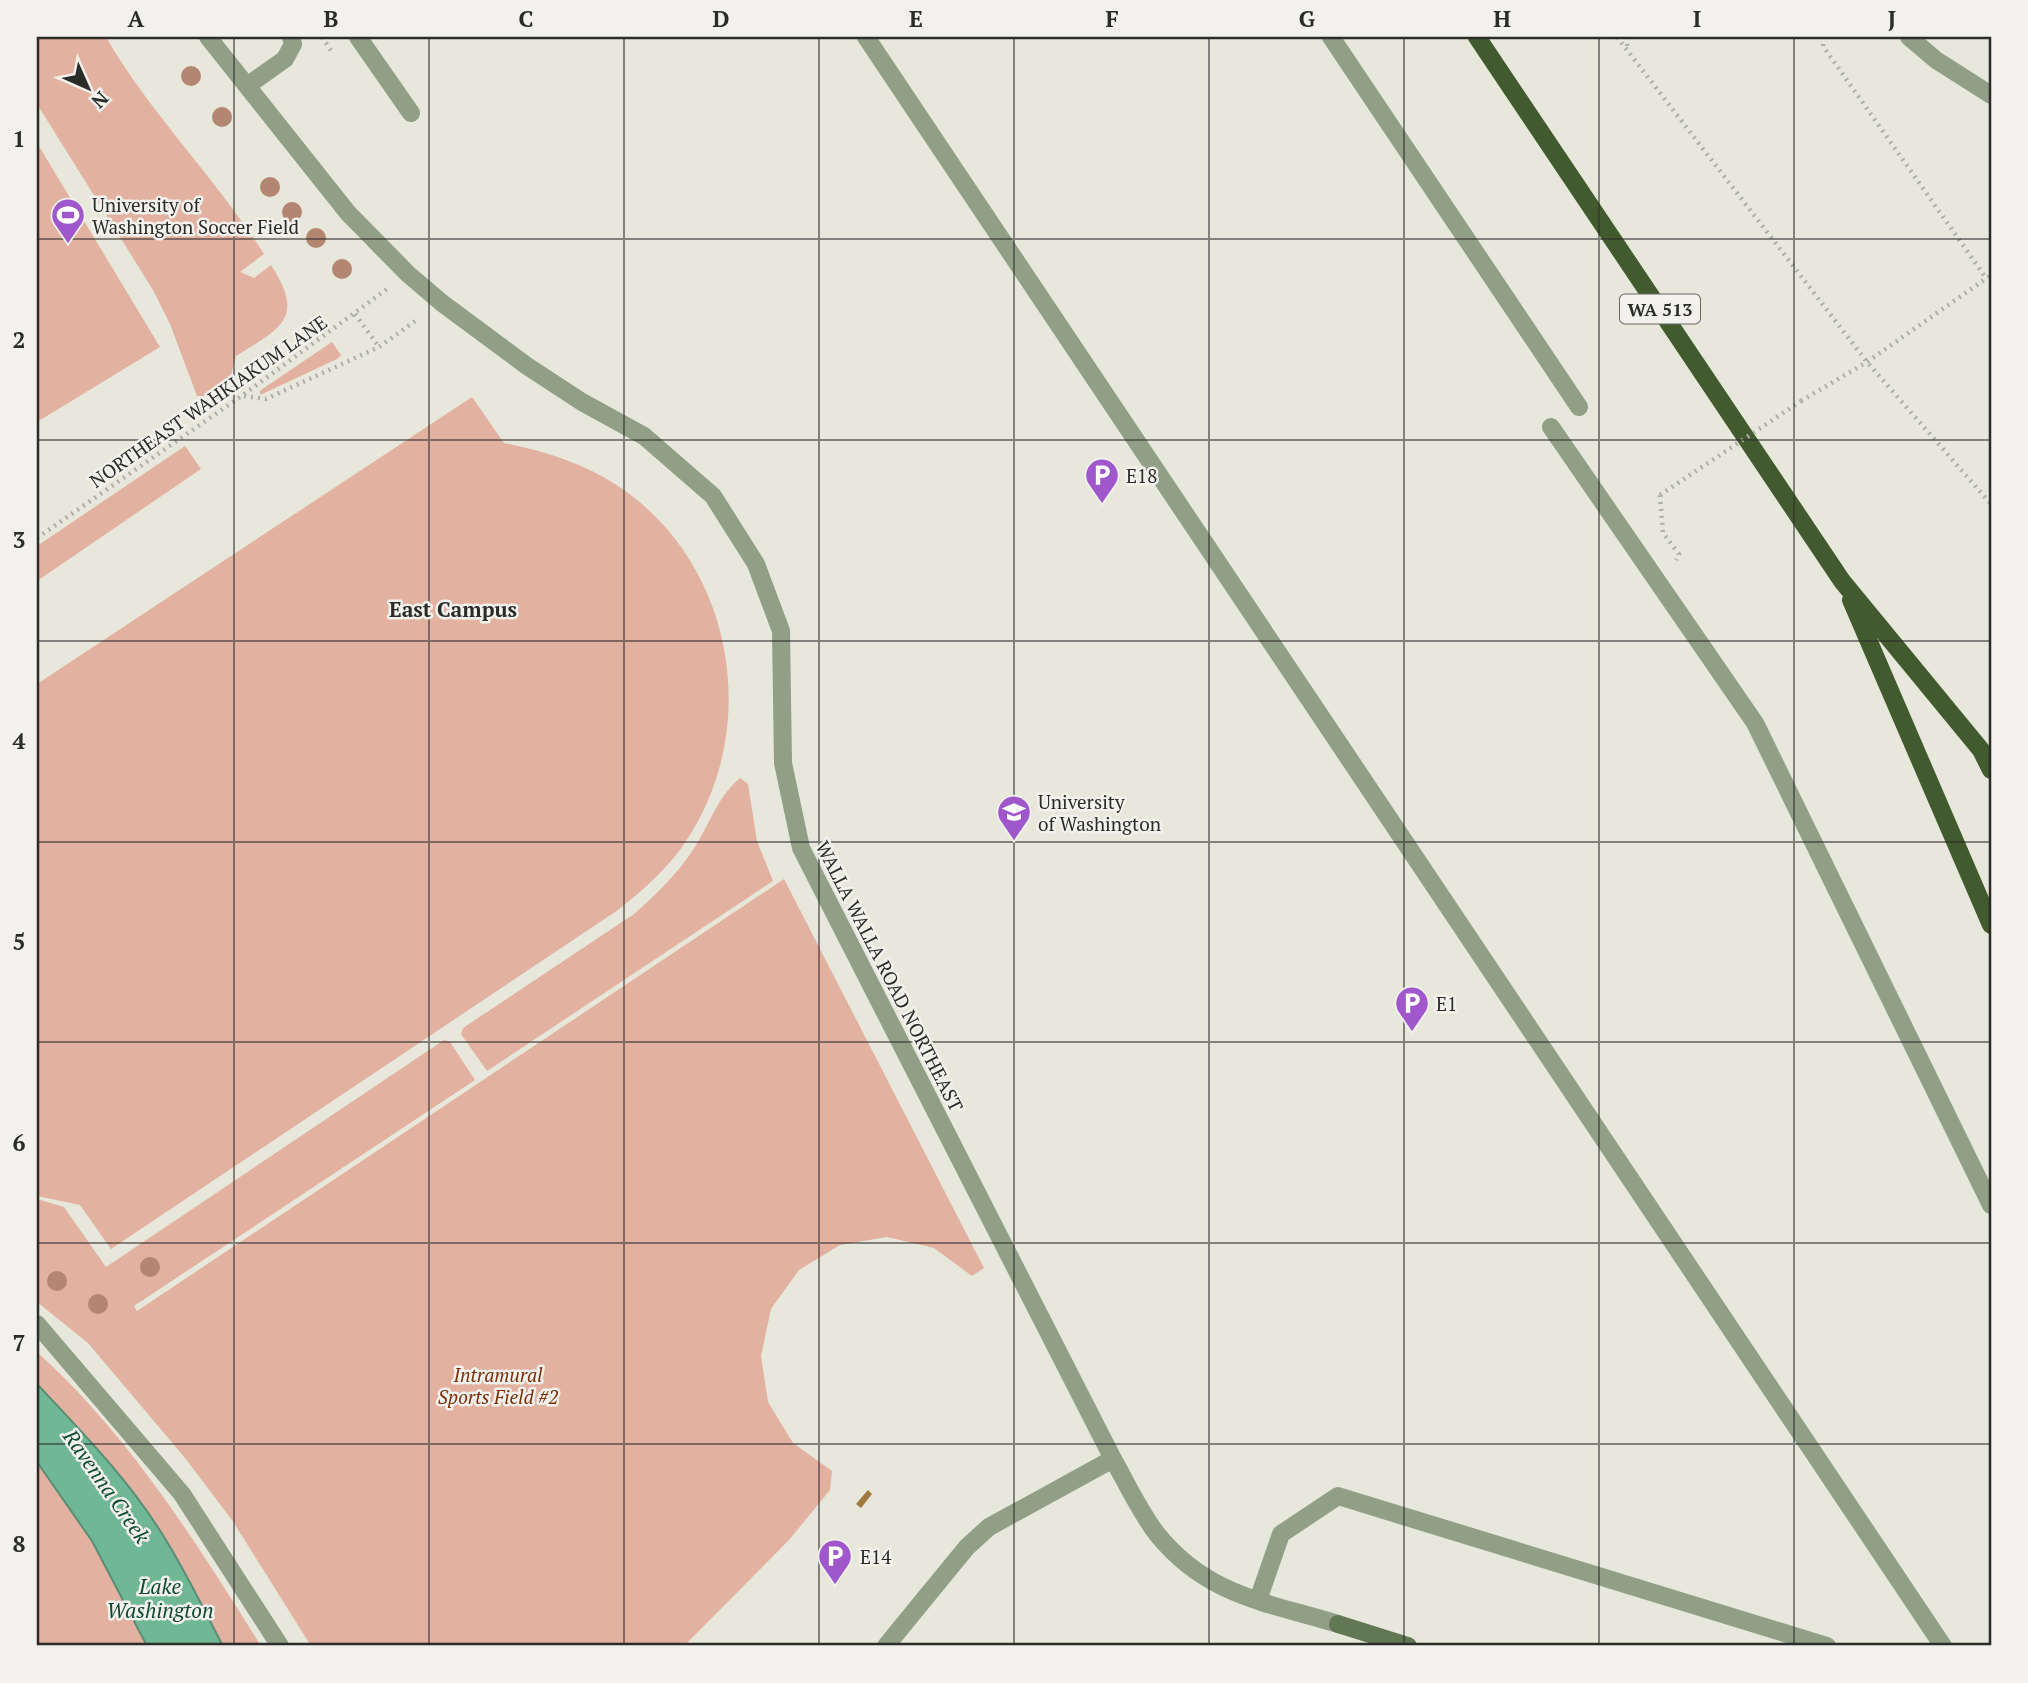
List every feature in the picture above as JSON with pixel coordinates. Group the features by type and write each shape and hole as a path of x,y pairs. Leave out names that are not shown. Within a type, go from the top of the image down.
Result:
{"main road":[{"name":"WA 513","path":"1477,37 1842,581 1980,750 1991,770"},
{"name":"WA 513","path":"1842,581 1991,925"}],"street":[{"name":"WALLA WALLA ROAD NORTHEAST","path":"208,37 348,213 408,274 442,303 527,366 644,436 713,496 741,540 756,564 781,631 783,763 801,848 1113,1460 1155,1531 1173,1553 1210,1582 1230,1592 1408,1646"},
{"path":"247,86 285,59 293,44 291,37"},
{"path":"358,37 411,114"},
{"path":"866,37 1943,1646"},
{"path":"1331,37 1579,407"},
{"path":"1909,37 1936,61 1991,95"},
{"path":"1552,427 1755,723 1991,1205"},
{"path":"37,1324 182,1494 280,1646"},
{"path":"886,1646 967,1547 989,1527 1113,1460"},
{"path":"1258,1600 1281,1534 1338,1496 1827,1646"}],"path":[{"path":"1617,37 1867,362 1991,503"},
{"path":"1626,37 1628,53"},
{"path":"1679,554 1663,533 1660,495 1801,401 1867,362 1989,277 1823,47 1823,37"},
{"name":"NORTHEAST WAHKIAKUM LANE","path":"37,538 243,395 394,284"},
{"path":"355,314 379,346"},
{"path":"243,395 266,399 379,346 418,319"}],"shaded area":[{"name":"University of Washington","path":"37,37 1991,37 1991,1646 37,1646"}],"green space":[{"path":"37,37 106,37 143,93 264,254 240,272 254,278 271,265 281,283 287,310 283,320 265,338 236,356 229,383 211,396 197,396 170,324 153,290 37,104"},
{"name":"University of Washington Soccer Field","path":"37,143 160,347 37,422"},
{"path":"332,342 341,355 337,359 260,395 264,388"},
{"path":"472,397 504,443 563,459 618,486 657,518 688,557 710,601 724,648 729,697 724,746 711,793 688,838 673,859 647,886 618,910 111,1249 80,1205 37,1196 37,684"},
{"path":"185,446 201,469 37,581 37,546"},
{"path":"740,778 748,784 757,841 773,881 487,1071 461,1034 463,1028 642,907 686,859 719,803"},
{"name":"Intramural Sports Field #2","path":"784,879 984,1268 972,1276 934,1248 887,1237 840,1245 799,1270 771,1309 761,1356 768,1402 793,1443 832,1471 830,1490 789,1540 684,1646 311,1646 232,1520 185,1458 88,1343 37,1302 37,1199 64,1207 106,1267 444,1040 450,1042 475,1080 134,1306 137,1311"},
{"path":"37,1352 102,1418 131,1454 186,1529 261,1646 223,1646 180,1564 151,1516 105,1458 37,1384"},
{"path":"37,1462 92,1541 147,1646 37,1646"}],"water":[{"name":"Lake Washington","path":"37,1384 105,1458 151,1516 180,1564 223,1646 147,1646 92,1541 37,1462"}],"building":[{"path":"868,1490 872,1494 861,1508 856,1504"}],"place":[{"name":"University of Washington Soccer Field","path":"68,245"},
{"name":"E18","path":"1102,505"},
{"name":"University of Washington","path":"1014,842"},
{"name":"E1","path":"1412,1033"},
{"name":"E14","path":"835,1586"}],"district":[{"name":"East Campus","path":"453,609"}],"water label":[{"name":"Ravenna Creek","path":"107,1486"}]}
